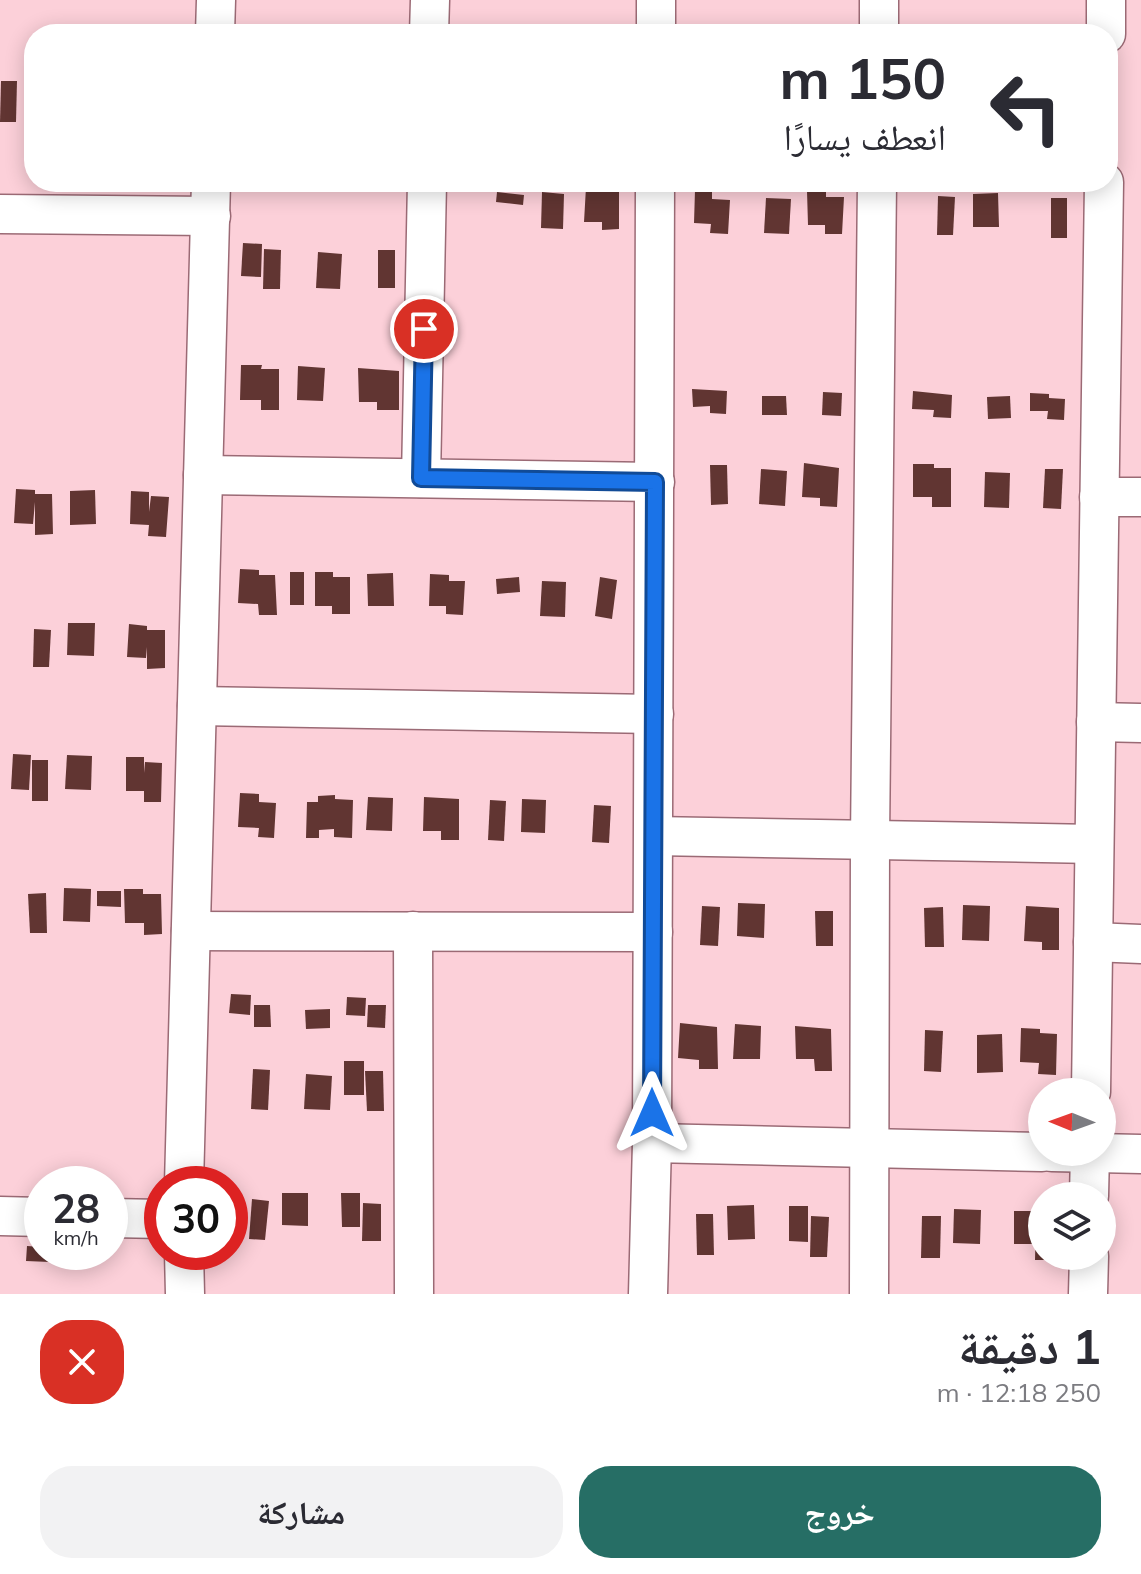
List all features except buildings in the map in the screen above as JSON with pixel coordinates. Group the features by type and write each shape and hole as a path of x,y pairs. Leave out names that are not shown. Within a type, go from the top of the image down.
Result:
{"street":[{"path":"215,24 216,0"},
{"path":"429,24 430,0"},
{"path":"656,0 656,24"},
{"path":"879,0 879,24"},
{"path":"1106,0 1106,24"},
{"path":"421,478 427,192"},
{"path":"648,1294 654,836 655,192"},
{"path":"869,1294 877,192"},
{"path":"1091,1078 1104,192"},
{"path":"0,214 211,199 184,1166"},
{"path":"203,475 655,482"},
{"path":"1099,497 1141,497"},
{"path":"197,706 654,714"},
{"path":"1096,722 1141,723"},
{"path":"654,836 1094,844"},
{"path":"191,931 653,932"},
{"path":"413,931 414,1294"},
{"path":"1093,942 1141,944"},
{"path":"652,1143 1028,1152"},
{"path":"1116,1153 1141,1154"},
{"path":"0,1216 24,1217"},
{"path":"184,1270 185,1294"},
{"path":"1088,1294 1089,1270"}],"route":[{"path":"424,329 421,478 655,482 652,1113"}]}
